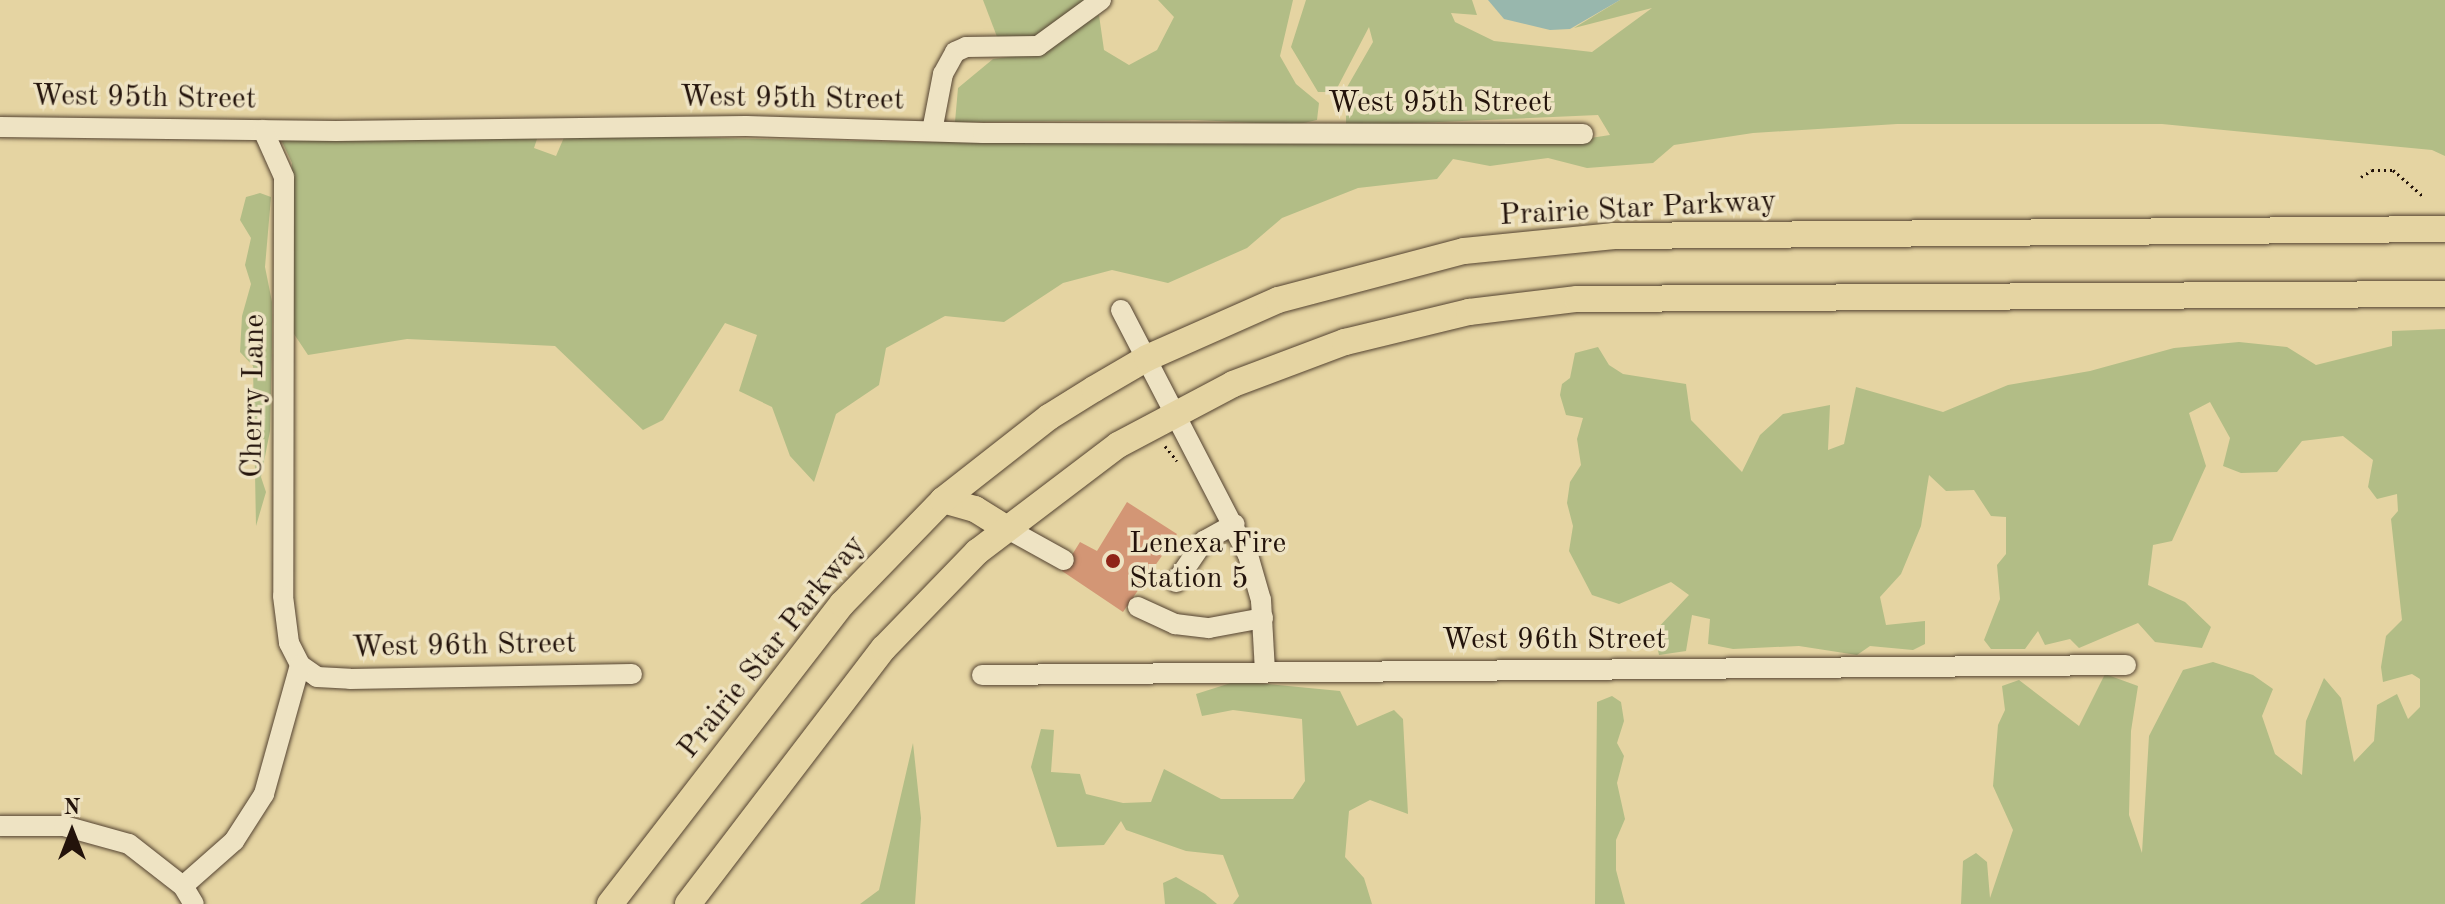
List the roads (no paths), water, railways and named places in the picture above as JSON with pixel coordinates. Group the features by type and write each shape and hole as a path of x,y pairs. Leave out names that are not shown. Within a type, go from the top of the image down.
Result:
{"main road":[{"name":"Prairie Star Parkway","path":"610,904 842,604 943,500 1049,417 1147,358 1214,326 1334,282 1403,263 1518,243 1614,236 2445,229"},
{"path":"688,904 884,648 1006,528 1118,445 1176,412 1233,384 1345,342 1469,312 1539,303 1627,298 2445,294"},
{"path":"943,500 975,509 1006,528"}],"street":[{"path":"932,131 943,74 955,52 966,47 1038,46 1101,0"},
{"name":"West 95th Street","path":"0,127 263,130 746,126 932,131 1583,134"},
{"name":"Cherry Lane","path":"263,130 284,177 283,596 289,643 300,665"},
{"path":"1121,310 1235,524 1256,576 1263,618 1265,672"},
{"path":"1176,582 1204,541 1235,524"},
{"path":"1006,528 1064,560"},
{"path":"1138,607 1175,624 1209,628 1263,618"},
{"path":"0,826 64,826 98,832 129,844 188,895 251,818 272,772 300,665"},
{"name":"West 96th Street","path":"300,665 317,677 350,679 632,674"},
{"name":"West 96th Street","path":"982,675 2126,665"}],"water":[{"path":"1488,0 1620,0 1570,29 1550,30 1504,19"}],"place":[{"name":"Lenexa Fire Station 5","path":"1113,561"}]}
